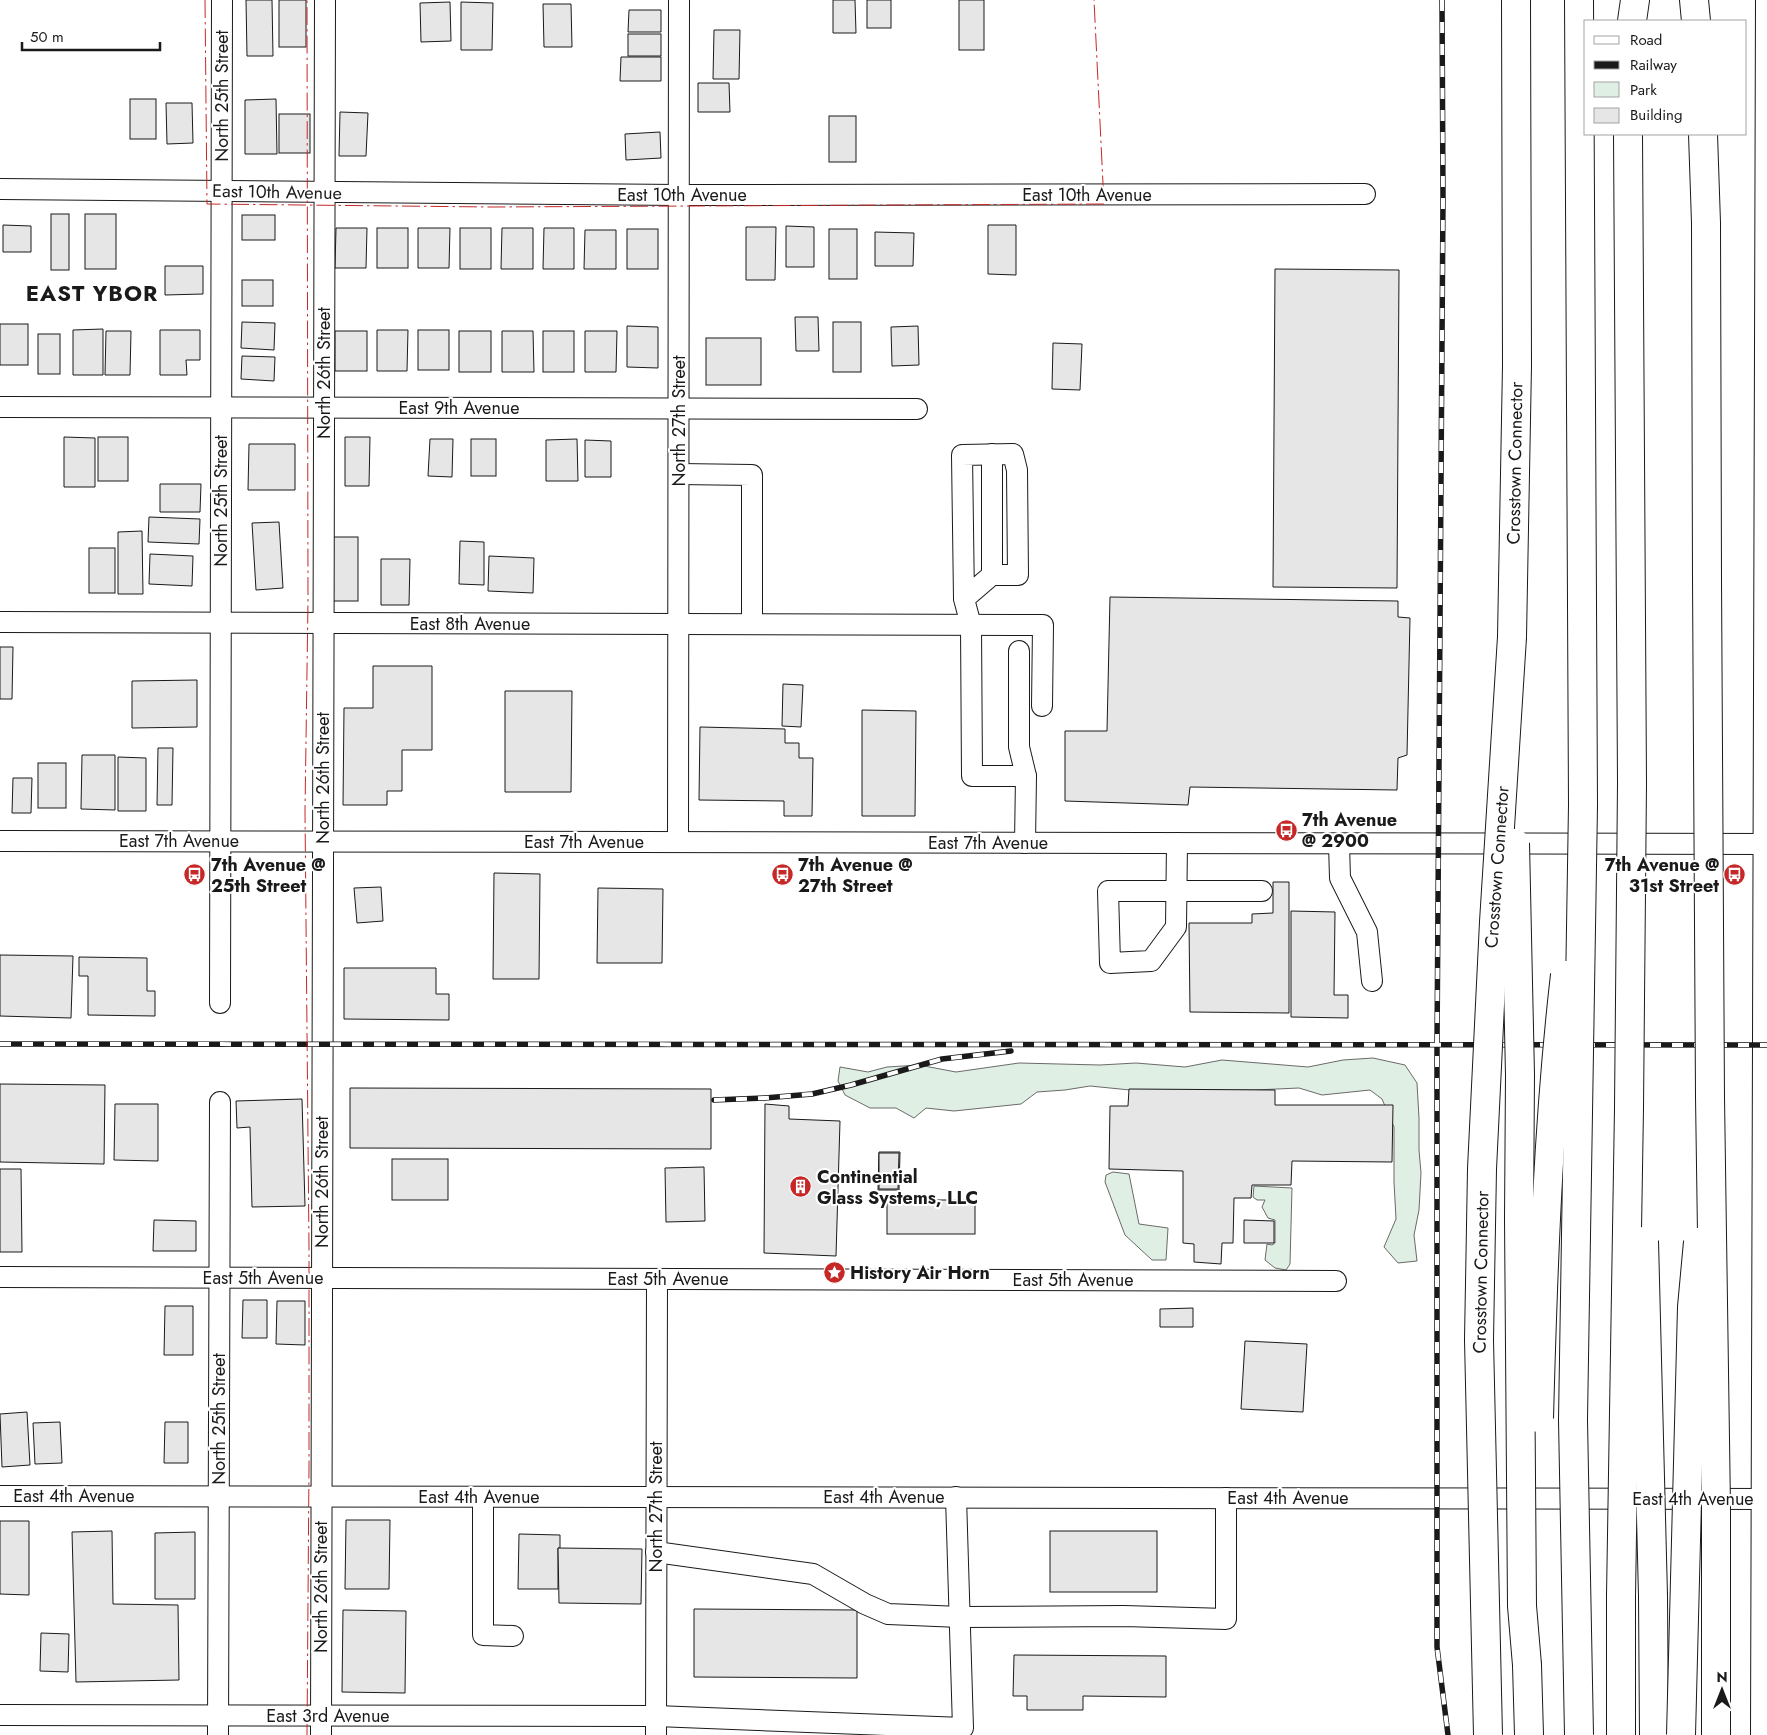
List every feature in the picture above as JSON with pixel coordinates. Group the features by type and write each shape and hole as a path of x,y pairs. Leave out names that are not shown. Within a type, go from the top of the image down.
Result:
{"highway":[{"name":"Crosstown Connector","path":"1488,1735 1479,1340 1482,1169 1494,922 1512,637 1517,365 1516,0"},
{"path":"1579,1735 1573,1420 1583,805 1580,0"},
{"path":"1694,0 1696,20"},
{"path":"1621,1735 1623,1477 1630,1108 1632,774 1628,135"},
{"path":"1703,135 1706,223 1710,1096 1716,1498 1716,1735"},
{"path":"1512,637 1514,838 1520,1075 1519,1218 1522,1606 1527,1664 1529,1735"},
{"path":"1527,1664 1533,1606 1546,1203 1557,1045 1583,805"},
{"path":"1631,872 1641,1022 1653,1596 1654,1735"},
{"path":"1681,1735 1692,1307 1710,1096"}],"street":[{"name":"North 25th Street","path":"220,1003 222,0"},
{"name":"North 26th Street","path":"321,1725 325,0"},
{"name":"North 27th Street","path":"678,842 679,0"},
{"path":"1763,1726 1766,0"},
{"name":"East 10th Avenue","path":"0,189 679,195 1365,194"},
{"name":"East 9th Avenue","path":"0,407 917,409"},
{"path":"964,599 992,575 1018,575 1017,470 1013,454 962,455 964,599 971,625 972,776 1026,776"},
{"path":"679,474 752,475 752,624"},
{"name":"East 8th Avenue","path":"0,622 940,624 1044,626 1042,706"},
{"path":"1019,651 1020,747 1026,776 1025,843"},
{"name":"East 7th Avenue","path":"0,841 1766,844"},
{"path":"1177,843 1176,891 1176,927 1151,961 1110,963 1108,891 1176,891 1262,891"},
{"path":"1339,844 1340,878 1367,932 1372,981"},
{"name":"North 25th Street","path":"218,1725 220,1102"},
{"name":"East 5th Avenue","path":"0,1278 1336,1281"},
{"name":"North 27th Street","path":"656,1726 657,1279"},
{"name":"East 4th Avenue","path":"0,1496 1764,1499"},
{"path":"483,1496 483,1635 513,1636"},
{"path":"956,1498 960,1617"},
{"path":"656,1552 813,1574 865,1604 888,1614 960,1617 1124,1616 1226,1619 1226,1498"},
{"name":"East 3rd Avenue","path":"0,1715 218,1725 963,1728 960,1617"}],"green space":[{"path":"1373,1058 1405,1065 1417,1083 1421,1173 1419,1210 1414,1235 1417,1261 1398,1263 1384,1247 1396,1219 1394,1127 1382,1099 1370,1090 1322,1095 1299,1088 1130,1090 1090,1086 1037,1092 1021,1104 954,1111 926,1108 914,1118 896,1108 870,1108 845,1095 838,1081 840,1067 868,1072 887,1067 919,1065 956,1072 1019,1063 1100,1065 1136,1063 1185,1067 1222,1060 1308,1067 1343,1060"},
{"path":"1113,1172 1129,1174 1139,1224 1168,1228 1166,1260 1152,1260 1125,1235 1105,1182 1106,1175"},
{"path":"1254,1186 1292,1188 1290,1264 1286,1270 1275,1268 1265,1260 1267,1244 1272,1245 1275,1243 1275,1220 1268,1218 1262,1207 1265,1200 1257,1200 1253,1197"}],"building":[{"path":"246,0 272,0 273,56 247,56"},
{"path":"279,0 306,0 306,47 279,47"},
{"path":"833,0 855,0 856,33 833,33"},
{"path":"867,0 891,0 891,28 867,28"},
{"path":"959,0 984,0 984,50 959,50"},
{"path":"450,2 451,41 421,42 420,3"},
{"path":"461,2 493,3 492,50 461,50"},
{"path":"543,4 571,4 572,47 544,47"},
{"path":"629,10 661,10 661,32 628,32"},
{"path":"714,30 740,30 739,79 713,79"},
{"path":"628,34 661,34 661,56 628,56"},
{"path":"621,57 661,57 661,81 620,81"},
{"path":"698,83 729,83 730,112 698,112"},
{"path":"130,99 156,99 156,139 130,139"},
{"path":"276,99 277,154 245,154 245,100"},
{"path":"166,103 192,103 193,143 167,144"},
{"path":"340,112 368,113 366,156 339,156"},
{"path":"279,114 310,114 310,153 279,153"},
{"path":"829,116 856,116 856,162 829,162"},
{"path":"660,132 661,158 626,160 625,134"},
{"path":"51,214 69,214 69,270 51,270"},
{"path":"85,214 116,214 116,269 85,269"},
{"path":"242,215 275,215 275,240 242,240"},
{"path":"3,225 31,226 31,252 3,252"},
{"path":"988,225 1016,225 1016,275 988,274"},
{"path":"786,226 814,227 814,267 786,267"},
{"path":"746,227 776,227 775,280 746,280"},
{"path":"336,228 367,228 366,268 335,268"},
{"path":"377,228 408,228 408,268 377,268"},
{"path":"418,228 450,228 449,268 418,268"},
{"path":"460,228 491,228 491,269 460,269"},
{"path":"502,228 533,228 533,269 501,269"},
{"path":"544,228 574,228 574,269 543,269"},
{"path":"627,229 658,229 658,269 627,269"},
{"path":"829,229 857,229 857,279 829,279"},
{"path":"585,230 616,230 616,269 584,269"},
{"path":"875,232 914,233 913,266 875,266"},
{"path":"165,266 203,266 203,294 165,295"},
{"path":"1275,269 1399,270 1397,588 1273,587"},
{"path":"242,280 273,280 273,306 242,306"},
{"path":"795,317 818,317 819,351 796,351"},
{"path":"242,322 275,323 274,350 241,348"},
{"path":"833,322 861,322 861,372 833,372"},
{"path":"0,324 28,324 28,365 0,365"},
{"path":"627,326 658,327 658,368 627,367"},
{"path":"918,326 919,365 892,366 891,327"},
{"path":"103,329 103,375 73,375 73,330"},
{"path":"160,330 200,330 200,360 186,360 187,375 160,375"},
{"path":"377,330 408,330 407,371 377,371"},
{"path":"418,330 449,330 449,370 418,370"},
{"path":"106,331 131,331 130,375 105,375"},
{"path":"335,331 367,331 367,371 335,371"},
{"path":"459,331 491,331 491,372 459,372"},
{"path":"502,331 533,331 534,372 502,372"},
{"path":"543,331 574,331 574,372 543,372"},
{"path":"585,331 617,331 616,372 585,372"},
{"path":"38,334 60,334 60,374 38,374"},
{"path":"706,338 761,338 761,385 706,385"},
{"path":"1053,343 1082,344 1080,390 1052,389"},
{"path":"242,356 275,357 274,381 241,379"},
{"path":"64,437 95,438 95,487 64,487"},
{"path":"98,437 128,437 128,481 98,481"},
{"path":"345,437 370,437 369,486 345,486"},
{"path":"430,439 453,439 452,477 428,476"},
{"path":"471,439 496,439 496,476 471,476"},
{"path":"577,439 578,481 546,481 546,440"},
{"path":"585,440 611,441 611,477 585,477"},
{"path":"249,444 295,444 295,490 248,490"},
{"path":"160,484 201,484 200,512 160,512"},
{"path":"149,517 200,519 199,544 148,542"},
{"path":"279,522 283,588 256,590 252,523"},
{"path":"142,531 143,594 118,594 118,532"},
{"path":"333,537 358,537 358,601 333,601"},
{"path":"460,541 484,542 484,585 459,584"},
{"path":"89,548 115,548 115,593 89,593"},
{"path":"150,554 193,556 192,586 149,584"},
{"path":"489,556 534,558 533,593 488,591"},
{"path":"381,559 410,559 409,605 381,605"},
{"path":"1110,597 1398,601 1398,617 1410,618 1407,755 1398,758 1397,790 1190,787 1188,805 1065,801 1065,731 1107,731"},
{"path":"0,647 13,647 12,699 0,699"},
{"path":"373,666 432,666 432,750 402,750 402,791 387,791 387,805 343,805 344,708 373,708"},
{"path":"197,680 197,727 132,728 132,681"},
{"path":"783,684 803,685 801,727 782,726"},
{"path":"505,691 572,691 571,792 505,792"},
{"path":"862,710 916,711 915,816 862,816"},
{"path":"700,727 785,729 785,743 799,743 799,758 813,758 812,816 784,816 784,801 699,800"},
{"path":"158,748 173,748 172,805 157,805"},
{"path":"82,755 115,755 115,810 81,809"},
{"path":"118,757 146,758 146,811 118,811"},
{"path":"38,763 66,763 66,808 38,808"},
{"path":"13,778 32,778 31,813 12,813"},
{"path":"494,873 540,874 539,979 493,979"},
{"path":"1273,882 1289,882 1289,1013 1190,1012 1189,923 1252,923 1252,914 1273,913"},
{"path":"381,887 383,921 357,923 354,888"},
{"path":"598,888 663,889 662,963 597,963"},
{"path":"1291,911 1335,912 1334,995 1348,995 1348,1018 1291,1017"},
{"path":"0,955 73,956 71,1018 0,1016"},
{"path":"79,957 147,958 147,991 155,991 155,1016 88,1015 88,976 79,976"},
{"path":"344,968 436,968 436,994 449,994 449,1020 344,1019"},
{"path":"0,1084 105,1085 104,1164 0,1162"},
{"path":"350,1088 711,1089 711,1149 350,1148"},
{"path":"1129,1089 1275,1090 1275,1105 1393,1105 1392,1162 1292,1161 1291,1185 1252,1185 1251,1198 1234,1198 1233,1243 1222,1243 1221,1264 1194,1262 1194,1244 1183,1243 1183,1171 1109,1169 1110,1106 1128,1106"},
{"path":"302,1099 305,1206 252,1207 250,1127 237,1128 236,1101"},
{"path":"115,1104 158,1104 158,1161 114,1160"},
{"name":"Continential Glass Systems, LLC","path":"765,1104 789,1106 789,1119 840,1121 836,1256 764,1253"},
{"path":"879,1152 900,1152 899,1190 878,1190"},
{"path":"879,1153 899,1153 898,1189 879,1189"},
{"path":"392,1159 448,1159 448,1200 392,1200"},
{"path":"704,1167 705,1221 666,1222 665,1168"},
{"path":"0,1169 21,1169 22,1252 0,1252"},
{"path":"887,1200 975,1200 975,1234 887,1234"},
{"path":"154,1220 196,1221 196,1251 153,1251"},
{"path":"1244,1220 1274,1221 1274,1243 1244,1243"},
{"path":"243,1300 267,1300 267,1338 242,1338"},
{"path":"277,1301 305,1301 305,1345 276,1344"},
{"path":"165,1306 193,1306 193,1355 164,1355"},
{"path":"1193,1308 1193,1327 1160,1327 1160,1309"},
{"path":"1245,1341 1307,1344 1303,1412 1241,1409"},
{"path":"27,1412 30,1465 2,1467 0,1414"},
{"path":"60,1422 62,1463 35,1464 33,1423"},
{"path":"165,1422 188,1422 188,1463 164,1463"},
{"path":"346,1520 390,1520 389,1589 345,1589"},
{"path":"0,1521 29,1521 29,1595 0,1594"},
{"path":"112,1531 113,1604 178,1605 179,1680 76,1682 72,1532"},
{"path":"1050,1531 1157,1531 1157,1592 1050,1592"},
{"path":"195,1532 195,1599 155,1599 155,1533"},
{"path":"519,1534 560,1535 560,1548 558,1548 558,1589 518,1589"},
{"path":"558,1548 642,1549 641,1604 559,1603"},
{"path":"694,1609 857,1610 857,1678 694,1677"},
{"path":"343,1610 406,1611 405,1693 342,1692"},
{"path":"41,1633 69,1634 68,1672 40,1671"},
{"path":"1014,1655 1166,1656 1166,1697 1083,1696 1083,1710 1027,1710 1027,1696 1013,1696"}],"railway":[{"path":"1442,0 1443,199 1437,1045 1437,1647 1448,1735"},
{"path":"0,1044 1767,1045"},
{"path":"714,1100 812,1094 942,1059 1011,1051"}],"power":[{"path":"205,0 207,204 491,207 1104,204 1094,0"},
{"path":"307,0 308,601 305,811 309,1466 307,1735"}],"place":[{"name":"7th Avenue @ 2900","path":"1286,830"},
{"name":"7th Avenue @ 25th Street","path":"195,875"},
{"name":"7th Avenue @ 27th Street","path":"782,875"},
{"name":"7th Avenue @ 31st Street","path":"1735,875"},
{"name":"Continential Glass Systems, LLC","path":"801,1187"},
{"name":"History Air Horn","path":"834,1273"}],"district":[{"name":"EAST YBOR","path":"92,293"}]}
